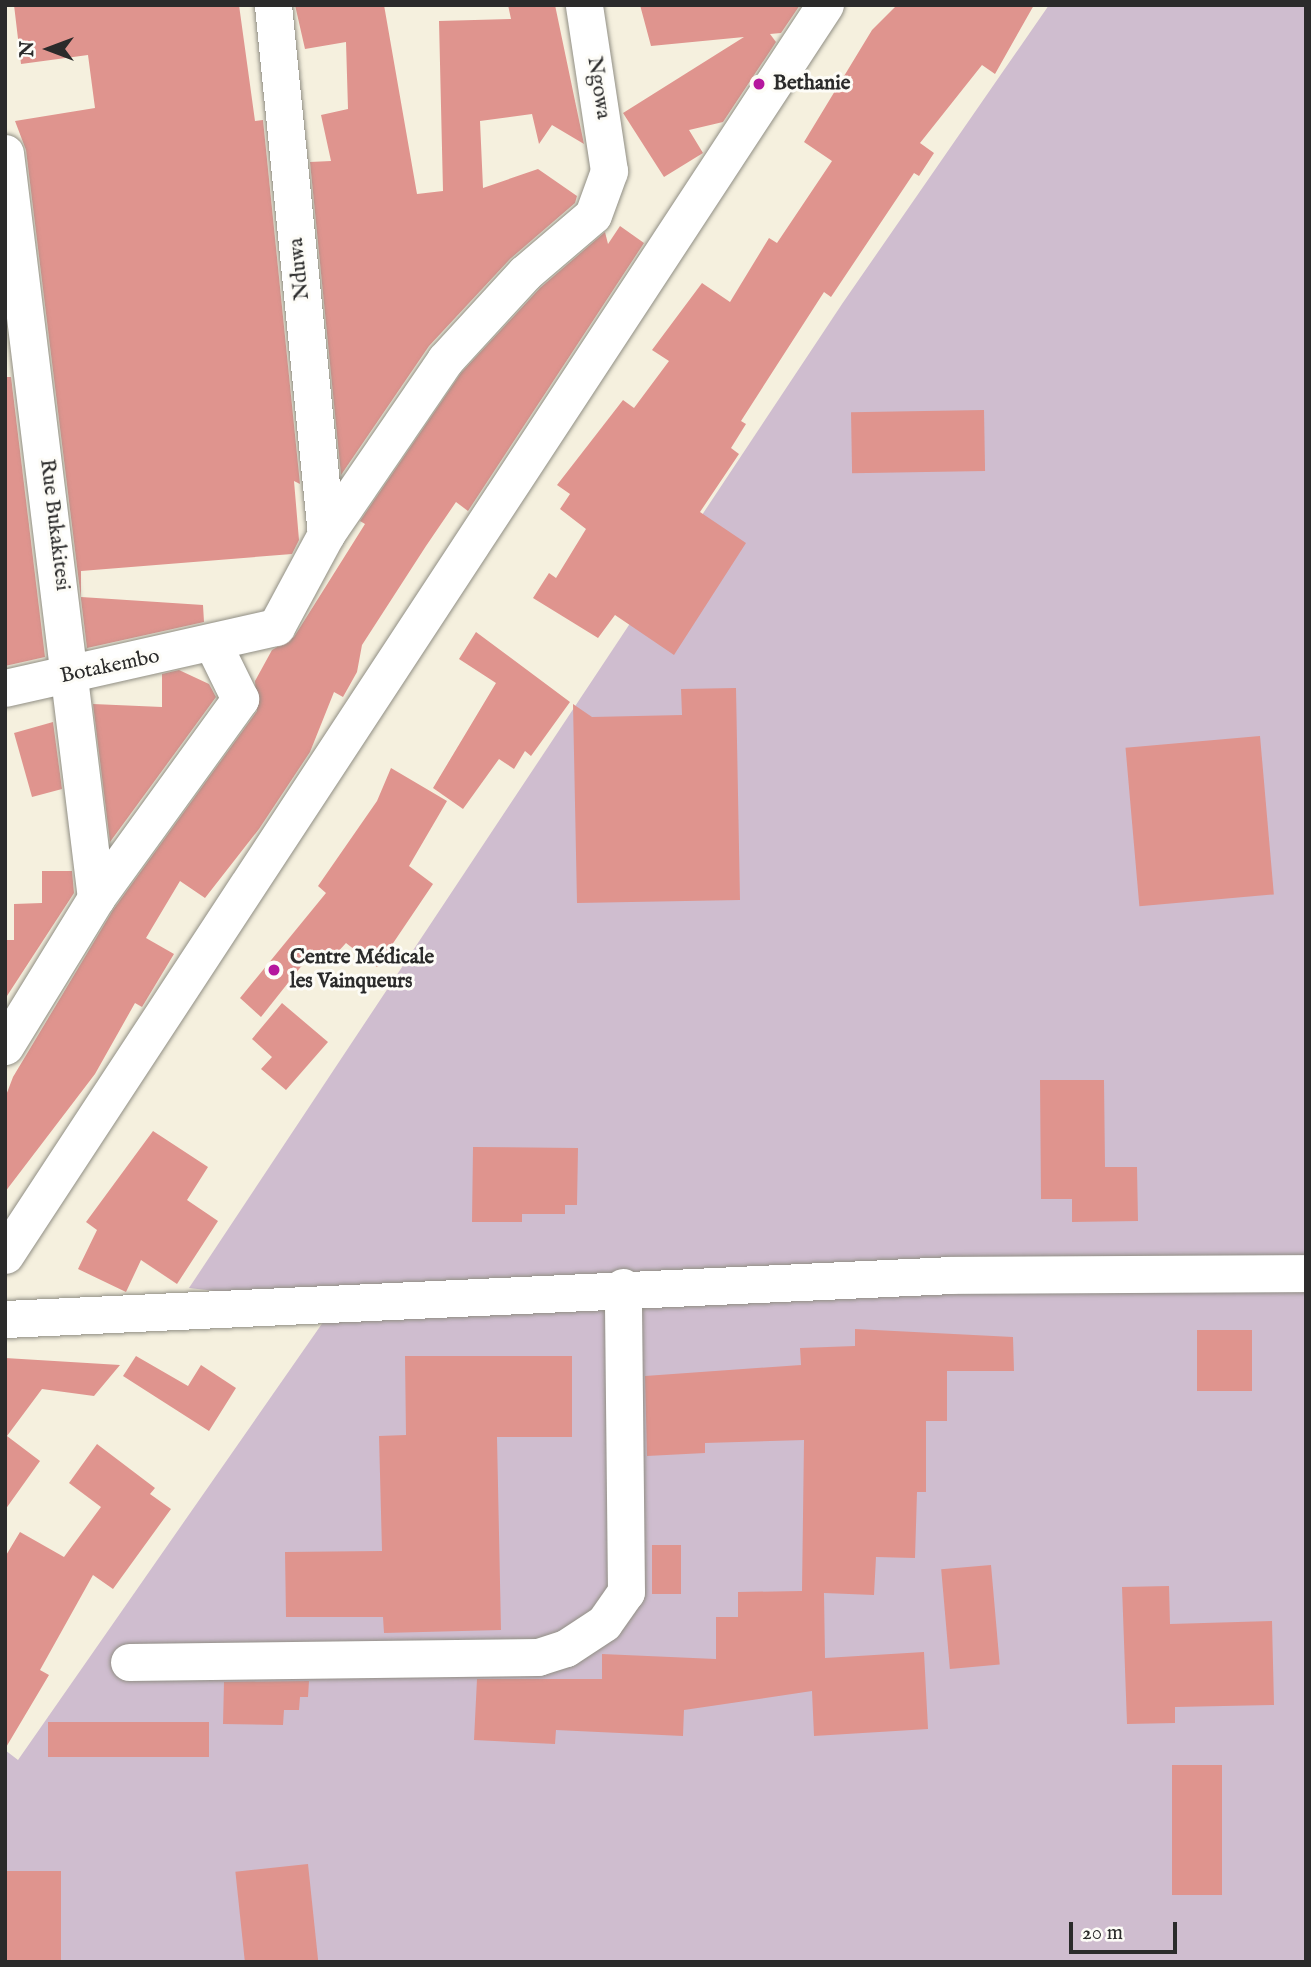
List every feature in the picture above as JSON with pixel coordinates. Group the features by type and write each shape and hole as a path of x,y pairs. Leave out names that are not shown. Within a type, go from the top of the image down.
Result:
{"street":[{"name":"Nduwa","path":"273,5 326,534"},
{"name":"Ngowa","path":"584,5 609,171"},
{"path":"5,1255 825,5"},
{"name":"Rue Bukakitesi","path":"5,153 74,674 96,898"},
{"name":"Botakembo","path":"5,688 214,646 276,627 326,534 445,360 524,273 593,215 609,171"},
{"path":"5,1046 96,898 240,699 214,646"},
{"path":"5,1319 624,1287 983,1275 1306,1273"},
{"path":"129,1662 538,1657 566,1648 604,1623 626,1592 624,1287"}],"shaded area":[{"path":"1049,5 1306,5 1306,1962 5,1962 5,1750 18,1760 335,1305 189,1288 842,304"}],"building":[{"path":"14,5 239,5 255,121 263,120 300,484 294,481 299,540 292,554 81,571 81,597 203,605 204,622 87,648 26,150 15,121 95,108 88,55 21,64"},
{"path":"295,5 384,5 417,194 443,191 439,21 511,19 508,5 555,5 584,144 552,125 539,144 532,114 480,121 483,188 538,169 577,196 575,203 510,259 429,346 341,475 310,162 331,161 321,115 348,109 346,42 305,49"},
{"path":"640,5 800,5 781,33 770,34 776,42 723,122 689,130 703,153 664,177 623,113 744,37 651,46"},
{"path":"897,5 1034,5 995,74 982,65 920,143 934,153 919,176 914,173 831,297 824,292 741,421 746,424 731,448 739,454 700,512 746,543 674,655 615,615 598,638 533,598 549,573 556,578 586,529 560,509 570,494 557,485 623,400 634,408 669,361 652,350 702,283 730,302 769,238 777,243 832,161 804,142 872,30"},
{"path":"620,226 644,243 468,511 456,502 426,546 362,645 357,672 343,697 334,692 310,752 259,829 205,898 180,881 146,938 174,954 142,1007 135,1003 95,1074 5,1192 5,1098 13,1077 113,910 257,711 255,681 272,650 294,637 365,524 360,521 461,373 540,288 605,232 608,244"},
{"path":"5,377 11,377 45,657 5,666"},
{"path":"984,410 985,471 852,473 851,412"},
{"path":"476,632 570,702 531,756 525,751 514,769 499,759 463,809 433,788 496,683 459,659"},
{"path":"179,670 209,684 216,697 110,842 93,704 162,707 162,674"},
{"path":"736,688 740,900 577,903 573,704 592,717 682,715 681,689"},
{"path":"53,722 62,789 32,797 14,733"},
{"path":"1260,736 1274,894 1139,906 1126,748"},
{"path":"391,768 447,801 409,866 433,884 377,967 346,943 325,966 311,954 261,1017 240,998 326,893 318,886 377,801"},
{"path":"42,871 72,871 74,893 5,999 5,940 14,940 14,904 42,903"},
{"path":"282,1003 328,1042 286,1090 261,1069 272,1057 252,1039"},
{"path":"1040,1080 1104,1080 1105,1167 1137,1167 1138,1221 1072,1222 1072,1199 1041,1199"},
{"path":"153,1131 208,1167 187,1200 218,1221 177,1284 141,1260 126,1292 78,1269 97,1230 86,1222"},
{"path":"473,1147 578,1148 577,1205 565,1205 565,1214 522,1214 522,1222 472,1222"},
{"path":"855,1329 1013,1337 1014,1371 947,1371 947,1421 926,1421 926,1492 917,1492 915,1558 876,1557 874,1595 824,1593 825,1658 924,1652 928,1729 814,1736 812,1691 684,1710 683,1736 556,1730 555,1744 474,1740 477,1679 602,1679 602,1654 716,1659 716,1617 738,1617 738,1592 802,1591 804,1440 705,1443 705,1453 647,1456 645,1376 801,1365 800,1348 855,1346"},
{"path":"1197,1330 1252,1330 1252,1391 1197,1391"},
{"path":"136,1356 188,1386 201,1365 236,1388 209,1431 123,1376"},
{"path":"405,1356 572,1356 572,1437 497,1437 501,1630 384,1633 383,1617 286,1617 285,1552 382,1551 379,1436 406,1435"},
{"path":"5,1358 120,1365 94,1396 42,1389 7,1436 40,1461 5,1510"},
{"path":"97,1444 155,1488 150,1494 171,1509 113,1589 93,1575 40,1670 49,1675 5,1749 5,1557 20,1532 64,1557 101,1507 69,1483"},
{"path":"652,1545 681,1545 681,1594 652,1594"},
{"path":"991,1565 1000,1665 950,1669 941,1569"},
{"path":"1169,1586 1170,1624 1272,1621 1274,1705 1175,1707 1175,1723 1127,1724 1122,1587"},
{"path":"309,1681 308,1697 300,1697 299,1710 284,1710 283,1725 223,1724 224,1682"},
{"path":"48,1722 209,1722 209,1757 48,1757"},
{"path":"1172,1765 1222,1765 1222,1895 1172,1895"},
{"path":"308,1864 318,1962 245,1962 235,1872"},
{"path":"5,1871 61,1871 61,1962 5,1962"}],"place":[{"name":"Bethanie","path":"759,84"},
{"name":"Centre Médicale les Vainqueurs","path":"274,970"}]}
